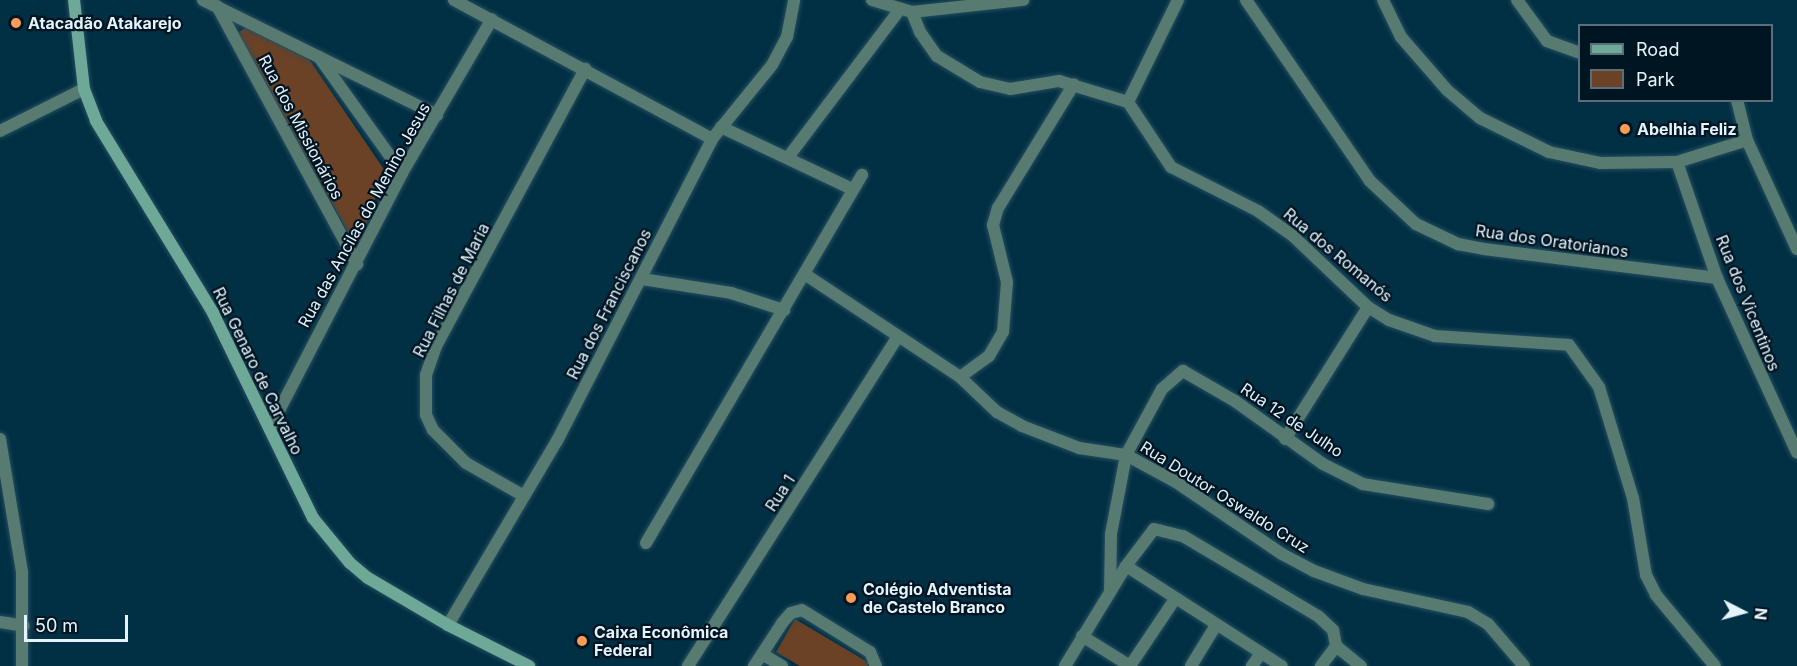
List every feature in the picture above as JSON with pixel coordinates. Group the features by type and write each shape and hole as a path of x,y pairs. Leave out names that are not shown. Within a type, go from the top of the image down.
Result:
{"main road":[{"name":"Rua Genaro de Carvalho","path":"74,0 84,89 96,120 213,313 313,519 350,563 448,625 529,666"}],"street":[{"path":"203,0 316,53 437,115"},
{"path":"454,0 712,139"},
{"name":"Rua dos Franciscanos","path":"448,625 524,496 642,279 712,139 772,65 787,37 794,0"},
{"path":"872,0 906,11 1023,0"},
{"path":"906,11 937,56 980,81 1010,88 1059,81 1128,102 1178,0"},
{"name":"Rua dos Oratorianos","path":"1246,0 1370,181 1416,224 1458,244 1484,249 1717,278"},
{"path":"1383,0 1401,38 1419,63 1480,118 1504,132 1572,160 1677,162 1747,140"},
{"path":"1517,0 1547,41 1578,52"},
{"name":"Rua dos Missionários","path":"217,6 357,264"},
{"path":"789,156 906,11"},
{"name":"Rua das Ancilas do Menino Jesus","path":"270,428 357,264 402,173 492,19"},
{"path":"316,53 402,173"},
{"name":"Rua Filhas de Maria","path":"524,496 466,463 434,430 426,415 426,375 436,346 585,69"},
{"path":"960,376 989,356 1004,332 1007,282 993,225 998,208 1074,84"},
{"path":"0,131 84,89"},
{"name":"Rua dos Romanós","path":"1128,102 1171,166 1235,197 1293,236 1368,307 1389,320 1435,336 1569,345 1587,365 1603,398 1633,498 1646,575 1662,603 1715,666"},
{"path":"1738,102 1747,140 1797,249"},
{"path":"722,127 789,156 852,189"},
{"name":"Rua dos Vicentinos","path":"1677,162 1717,278 1797,453"},
{"path":"646,543 806,275 852,189 862,175"},
{"path":"806,275 960,376 997,412 1022,426 1079,448 1126,455"},
{"path":"642,279 731,293 784,310"},
{"path":"1285,439 1368,307"},
{"name":"Rua 1","path":"688,666 898,336"},
{"name":"Rua 12 de Julho","path":"1126,455 1162,389 1183,371 1235,401 1323,464 1364,484 1488,504"},
{"path":"0,439 22,572 24,626 22,666"},
{"name":"Rua Doutor Oswaldo Cruz","path":"1110,592 1112,523 1126,455 1176,482 1282,554 1314,571 1363,589 1468,612 1488,624 1524,666"},
{"path":"1065,666 1149,532 1161,529 1183,536 1318,616 1333,630 1336,646 1361,666"},
{"path":"1126,566 1282,666"},
{"path":"1082,636 1130,666 1175,599"},
{"path":"754,666 782,623 791,614 802,610 870,652 876,666"},
{"path":"0,622 24,626"},
{"path":"1191,666 1216,625"},
{"path":"1322,666 1336,646"},
{"path":"1252,666 1261,653"},
{"path":"762,654 782,666"}],"green space":[{"path":"246,27 307,56 385,171 360,242 354,243 238,33"},
{"path":"795,619 869,663 867,666 800,666 776,652"}],"place":[{"name":"Atacadão Atakarejo","path":"16,23"},
{"name":"Abelhia Feliz","path":"1625,129"},
{"name":"Colégio Adventista de Castelo Branco","path":"851,598"},
{"name":"Caixa Econômica Federal","path":"582,641"}]}
